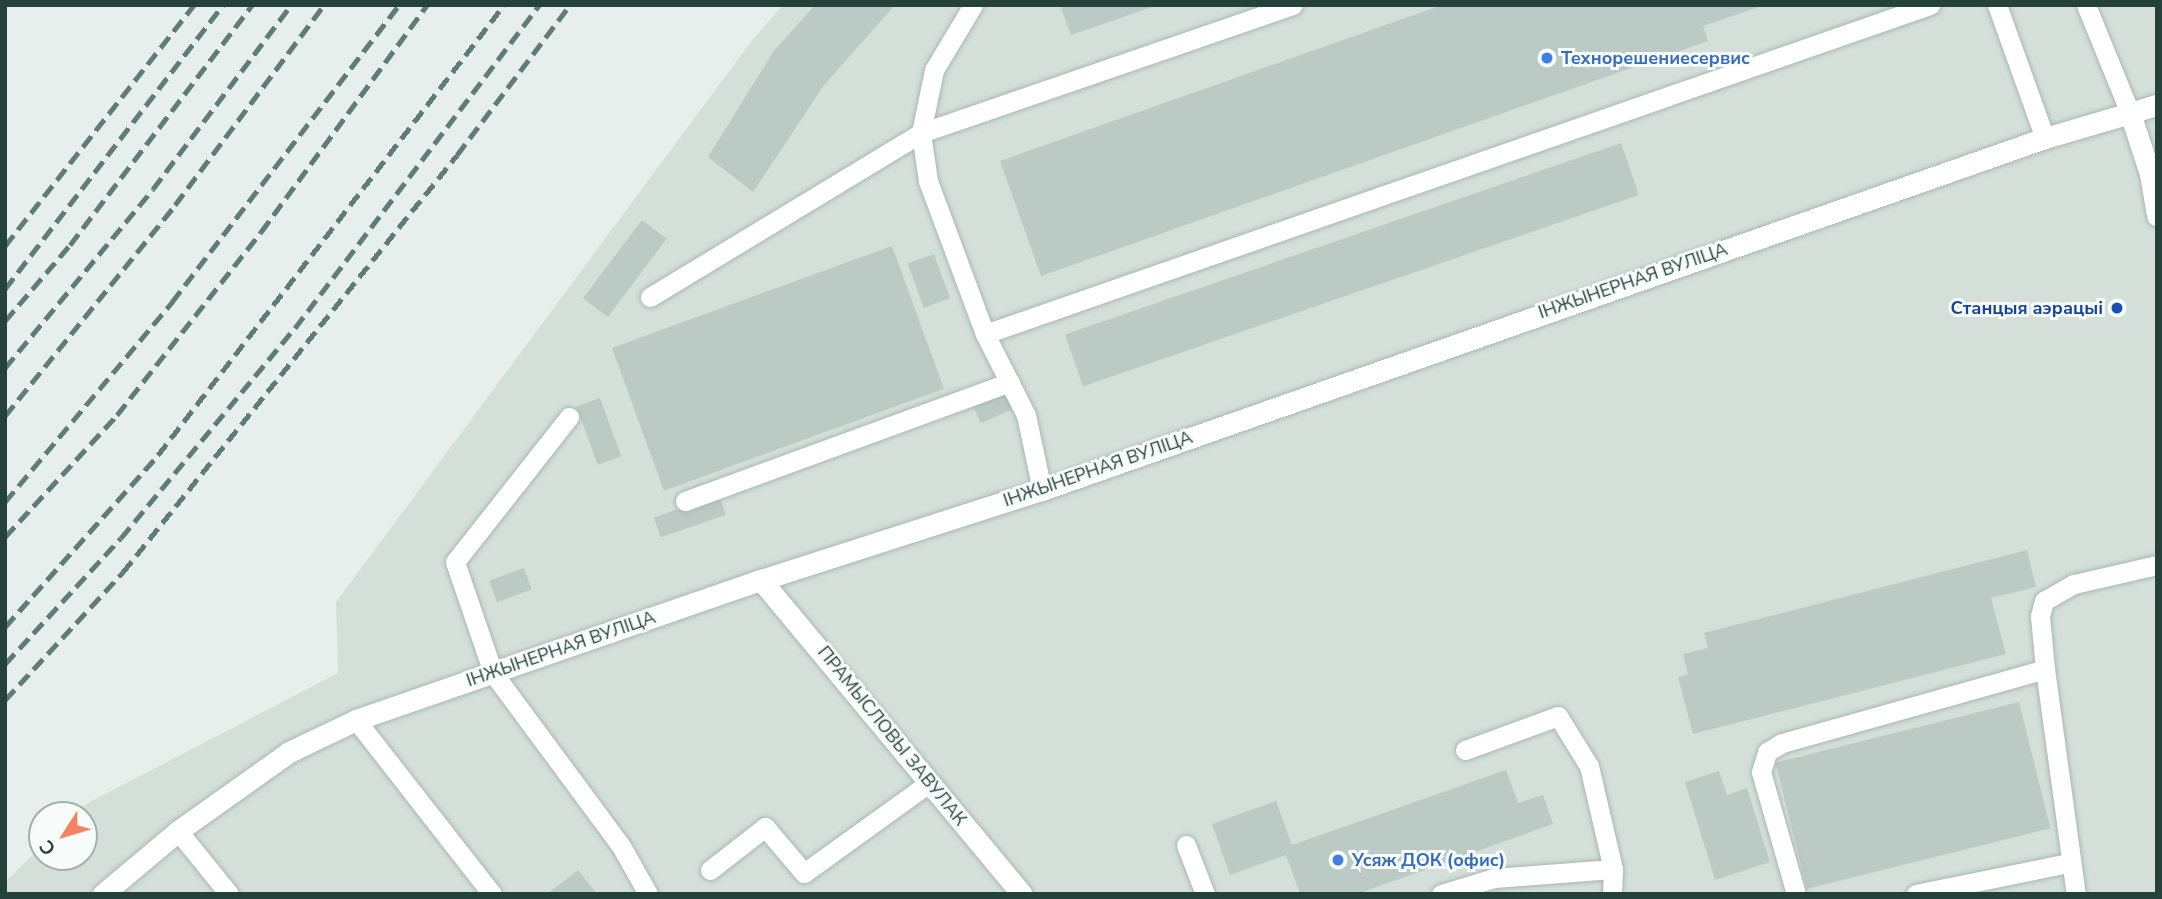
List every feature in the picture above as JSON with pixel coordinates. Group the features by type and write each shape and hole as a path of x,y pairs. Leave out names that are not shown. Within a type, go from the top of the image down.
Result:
{"street":[{"name":"ІНЖЫНЕРНАЯ ВУЛІЦА","path":"103,894 178,831 289,752 356,720 761,580 1042,490 2045,138 2157,105"},
{"path":"2130,113 2150,174 2157,215"},
{"name":"ПРАМЫСЛОВЫ ЗАВУЛАК","path":"761,580 1022,894"}],"lane":[{"path":"973,5 934,70 921,133 928,181 985,334 1026,415 1042,490"},
{"path":"650,297 921,133 1293,5"},
{"path":"985,334 1930,5"},
{"path":"1997,5 2045,138"},
{"path":"2086,5 2130,113"},
{"path":"685,500 1010,382"},
{"path":"569,417 455,562 493,673 621,846 648,894"},
{"path":"2076,894 2069,863 2040,615 2044,601 2074,584 2157,565"},
{"path":"1796,894 1761,772 1767,752 1782,743 2045,669"},
{"path":"1465,750 1558,716 1589,766 1612,869 1612,894"},
{"path":"356,720 492,894"},
{"path":"710,870 765,827 804,873 930,782"},
{"path":"178,831 229,894"},
{"path":"1186,845 1205,894"},
{"path":"1916,894 2069,863"},
{"path":"1441,894 1493,878 1612,869"}],"shaded area":[{"path":"783,5 2157,5 2157,894 5,894 5,882 28,860 28,871 98,871 98,801 92,801 338,673 336,602 753,39"}],"building":[{"path":"815,5 895,5 824,85 753,192 708,157 773,52"},
{"path":"1060,5 1155,5 1155,6 1071,35"},
{"path":"1442,5 1762,6 1703,26 1708,41 1041,276 1000,161"},
{"path":"1621,143 1639,195 1083,386 1065,334"},
{"path":"642,220 667,239 608,317 583,298"},
{"path":"892,246 944,389 664,491 612,348"},
{"path":"934,254 950,298 924,308 908,264"},
{"path":"1003,387 1013,409 981,423 971,401"},
{"path":"600,398 621,456 598,465 577,407"},
{"path":"719,495 726,515 661,537 654,517"},
{"path":"2027,550 2036,587 1991,598 2006,654 1693,734 1678,677 1688,674 1683,654 1708,648 1704,633"},
{"path":"524,568 532,590 497,602 489,581"},
{"path":"2019,702 2050,828 1807,889 1775,763"},
{"path":"1506,770 1518,803 1543,795 1553,824 1357,894 1300,894 1286,855 1230,875 1212,824 1276,801 1292,845"},
{"path":"1719,771 1727,795 1747,788 1770,862 1715,880 1685,782"},
{"path":"578,870 597,894 547,894"}],"railway":[{"path":"5,246 194,5"},
{"path":"5,289 223,5"},
{"path":"5,321 70,245 252,5"},
{"path":"5,368 153,189 291,5"},
{"path":"5,416 175,205 324,5"},
{"path":"5,502 172,302 399,5"},
{"path":"5,537 117,415 261,232 427,5"},
{"path":"5,627 158,455 504,5"},
{"path":"5,664 121,538 295,328 539,5"},
{"path":"5,700 123,572 457,155 570,5"}],"place":[{"name":"Технорешениесервис","path":"1547,58"},
{"name":"Станцыя аэрацыі","path":"2117,308"},
{"name":"Усяж ДОК (офис)","path":"1338,860"}]}
